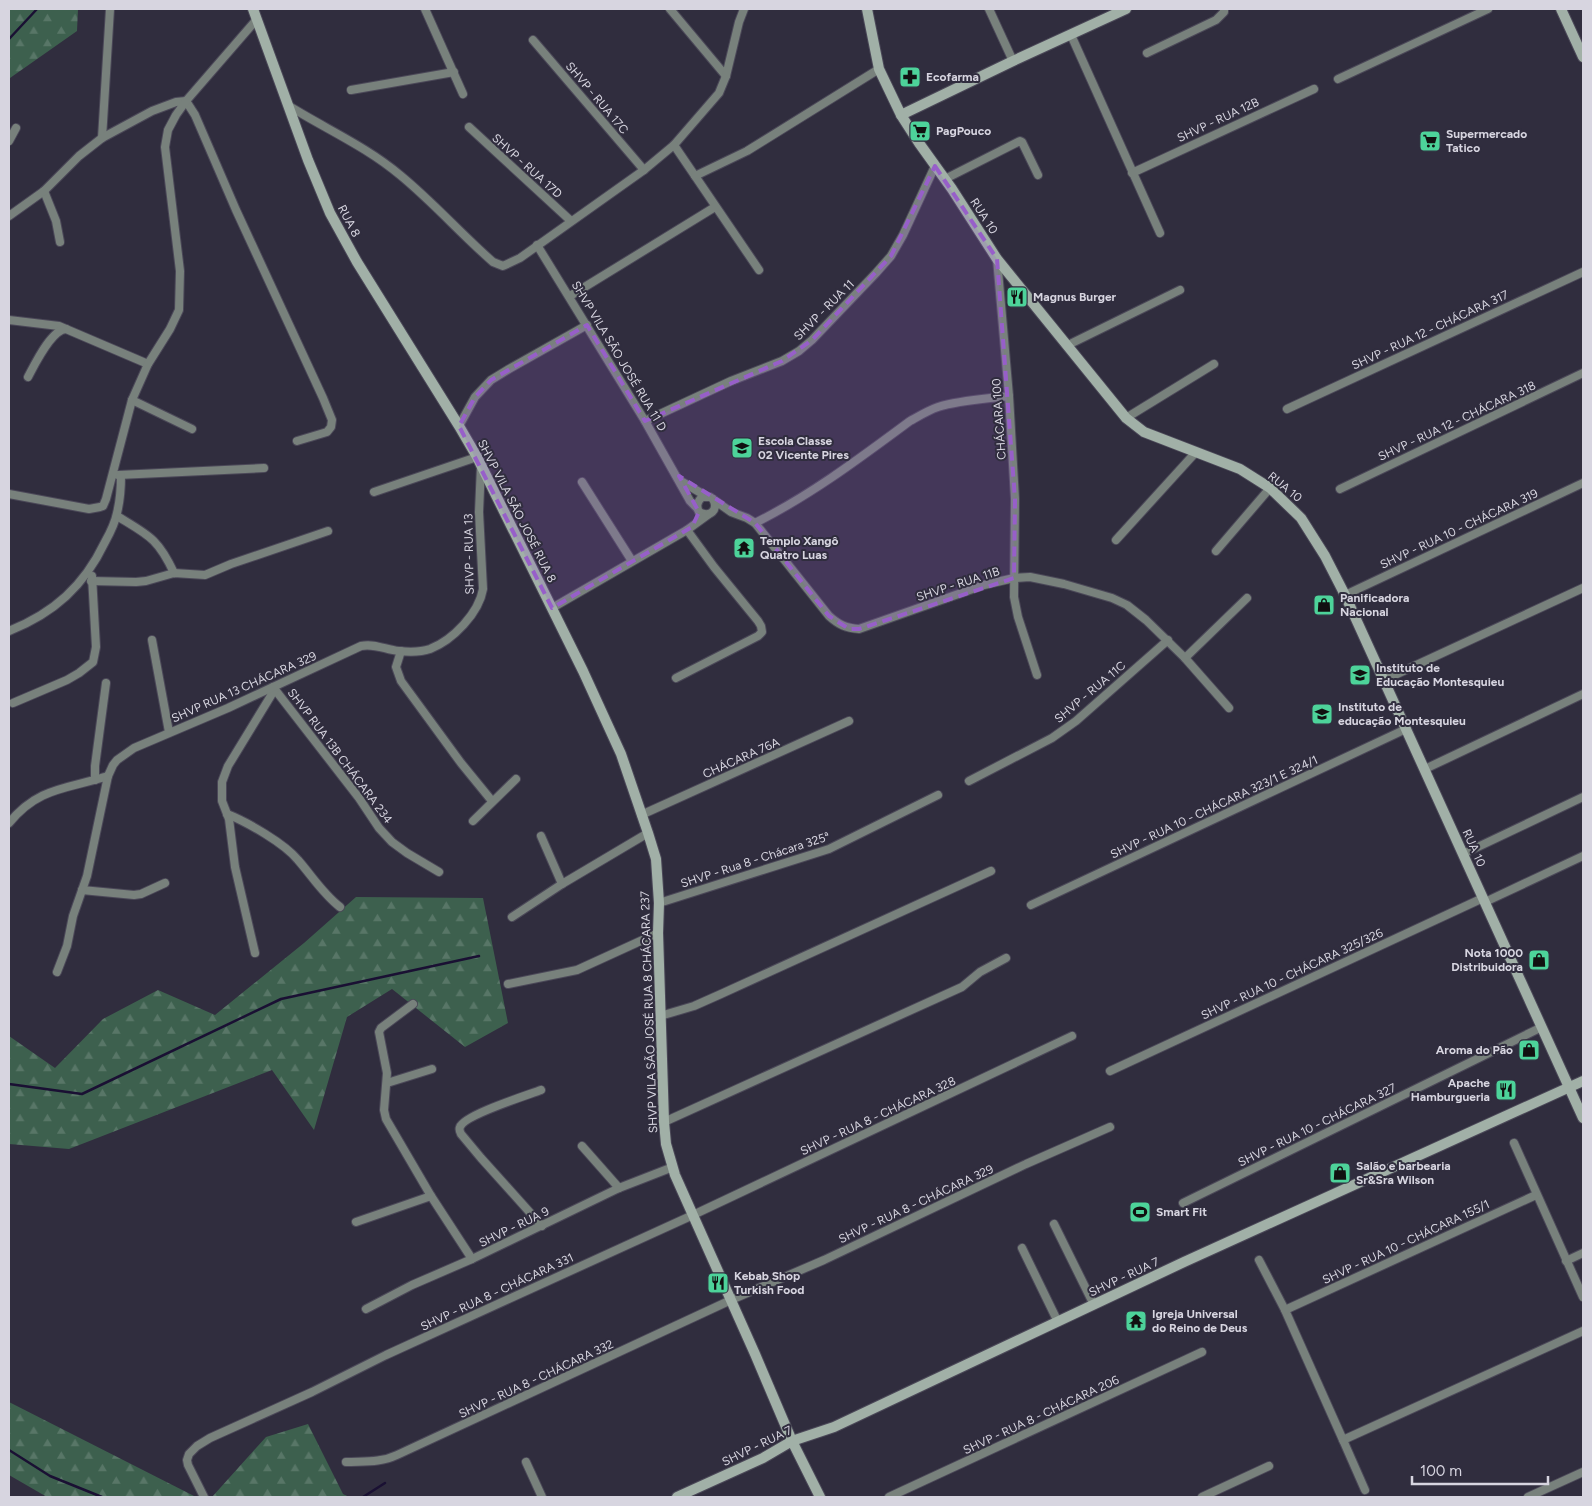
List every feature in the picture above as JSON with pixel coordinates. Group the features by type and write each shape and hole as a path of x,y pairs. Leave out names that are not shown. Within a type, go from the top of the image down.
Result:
{"street":[{"path":"102,138 110,9"},
{"name":"RUA 8","path":"254,9 312,169 342,236 459,426"},
{"path":"425,9 463,94"},
{"path":"670,9 726,76"},
{"path":"289,106 371,154 399,173 432,202 495,264 503,266 512,263 644,170 674,145 718,93 726,76 744,9"},
{"name":"RUA 10","path":"867,9 879,69 901,115 996,258 1126,418 1144,432 1240,469 1270,488 1301,518 1325,556 1345,595 1583,1118"},
{"path":"989,9 1013,61"},
{"path":"901,115 1124,9"},
{"path":"1147,53 1216,20 1224,12 1224,9"},
{"path":"1338,79 1488,9"},
{"path":"1561,9 1583,54"},
{"path":"9,494 83,508 95,509 103,506 117,475 132,400 148,364 170,329 179,310 180,271 166,138 172,122 186,102 257,19"},
{"path":"1071,35 1160,233"},
{"name":"SHVP - RUA 17C","path":"533,40 644,170"},
{"path":"696,176 747,151 879,69"},
{"path":"351,90 454,72"},
{"name":"SHVP - RUA 12B","path":"1132,173 1314,89"},
{"path":"9,216 44,191 79,156 102,138 152,111 176,102 186,102"},
{"path":"186,102 195,116 332,420 331,427 327,432 297,441"},
{"name":"SHVP - RUA 17D","path":"469,127 571,221"},
{"path":"9,140 16,128"},
{"path":"945,179 1020,141 1038,175"},
{"path":"674,145 759,270"},
{"name":"SHVP - RUA 11","path":"645,421 731,381 782,361 799,351 812,340 891,256 903,235 935,166"},
{"path":"44,191 56,222 60,242"},
{"path":"570,296 715,207"},
{"name":"SHVP VILA SÃO JOSÉ RUA 11 D","path":"537,245 645,421 690,501 698,510"},
{"name":"CHÁCARA 100","path":"996,258 1009,396 1015,499 1014,597 1018,617 1037,675"},
{"name":"SHVP - RUA 12 - CHÁCARA 317","path":"1287,409 1583,272"},
{"path":"1068,345 1180,290"},
{"path":"9,320 47,323 59,326 148,364"},
{"path":"459,426 475,397 491,380 587,325"},
{"path":"28,376 55,334 60,330 66,329"},
{"path":"1126,418 1214,364"},
{"name":"SHVP - RUA 12 - CHÁCARA 318","path":"1340,488 1583,373"},
{"path":"755,523 818,488 910,421 927,412 938,407 1009,396"},
{"path":"132,400 192,429"},
{"name":"SHVP VILA SÃO JOSÉ RUA 8","path":"459,426 479,461 552,608"},
{"path":"1116,540 1196,452"},
{"path":"374,492 479,461"},
{"name":"SHVP - RUA 13","path":"401,651 430,649 442,642 459,629 473,613 481,599 483,589 479,512 479,461"},
{"path":"117,475 264,468"},
{"path":"9,631 23,625 56,605 92,567 117,516 120,494 117,475"},
{"name":"SHVP - RUA 11B","path":"679,480 731,512 755,523 840,626 849,629 859,629 984,585 1014,578 1030,577 1064,584 1112,598 1127,605 1168,640 1229,708"},
{"path":"582,482 632,561"},
{"name":"SHVP - RUA 10 - CHÁCARA 319","path":"1345,595 1583,483"},
{"path":"1216,551 1270,488"},
{"path":"676,678 758,636 762,630 758,621 714,567 690,528 698,510 699,500 710,498 716,507 710,514"},
{"name":"SHVP - RUA 11B","path":"698,510 702,514 731,512"},
{"name":"SHVP - RUA 11B","path":"552,608 690,528 710,514"},
{"path":"117,516 157,543 174,573"},
{"path":"92,581 146,581 174,573 205,575 231,564 328,531"},
{"path":"13,703 79,674 93,662 96,647 92,567"},
{"path":"1384,680 1583,588"},
{"path":"1185,658 1247,598"},
{"name":"SHVP VILA SÃO JOSÉ RUA 8 CHÁCARA 237","path":"552,608 621,754 656,859 659,903 660,1016 666,1144 673,1167 693,1215 792,1441 820,1497"},
{"path":"152,640 170,732"},
{"name":"SHVP - RUA 11C","path":"969,782 1052,738 1076,721 1168,640"},
{"name":"SHVP RUA 13 CHÁCARA 329","path":"108,776 112,765 125,754 170,732 274,688 361,646 372,644 401,651"},
{"path":"401,651 396,667 401,680 461,764 492,801"},
{"path":"95,780 95,766 106,683"},
{"path":"256,953 235,867 229,819 222,801 222,782 228,766 274,688"},
{"name":"SHVP RUA 13B CHÁCARA 234","path":"274,688 359,798 379,828 392,842 438,872"},
{"path":"1425,769 1583,694"},
{"name":"CHÁCARA 76A","path":"642,815 849,721"},
{"name":"SHVP - RUA 10 - CHÁCARA 323/1 E 324/1","path":"1031,905 1406,729"},
{"path":"9,823 28,803 41,796 108,776 87,876 72,916 67,946 57,972"},
{"path":"473,821 516,779"},
{"name":"SHVP - Rua 8 - Chácara 325ª","path":"659,903 829,850 938,795"},
{"path":"1463,854 1583,798"},
{"path":"227,814 238,818 278,843 297,858 330,899 340,906"},
{"path":"512,917 562,884 648,833"},
{"path":"541,836 562,884"},
{"name":"SHVP - RUA 10 - CHÁCARA 325/326","path":"1110,1071 1583,856"},
{"path":"660,1016 694,1006 830,946 991,871"},
{"path":"82,890 134,895 141,894 165,883"},
{"path":"508,984 577,970 658,933"},
{"path":"664,1122 962,987 980,972 1006,958"},
{"path":"413,1004 381,1028 379,1032 387,1073 384,1110 386,1119 431,1196 472,1259"},
{"name":"SHVP - RUA 10 - CHÁCARA 327","path":"1183,1203 1542,1027"},
{"name":"SHVP - RUA 8 - CHÁCARA 328","path":"693,1215 1072,1036"},
{"path":"387,1083 432,1069"},
{"name":"SHVP - RUA 7","path":"677,1497 764,1458 792,1441 834,1427 1184,1262 1583,1081"},
{"path":"541,1090 478,1114 462,1124 460,1129 461,1134 481,1158 542,1226"},
{"name":"SHVP - RUA 8 - CHÁCARA 329","path":"731,1300 824,1260 1035,1160 1110,1127"},
{"path":"1514,1143 1583,1297"},
{"path":"582,1146 619,1188"},
{"name":"SHVP - RUA 9","path":"366,1309 412,1285 472,1259 619,1188 673,1167"},
{"name":"SHVP - RUA 10 - CHÁCARA 155/1","path":"1284,1310 1536,1195"},
{"path":"356,1222 431,1196"},
{"name":"SHVP - RUA 8 - CHÁCARA 331","path":"204,1497 188,1465 187,1456 194,1448 210,1438 312,1392 386,1355 693,1215"},
{"path":"1054,1224 1094,1305"},
{"path":"1022,1248 1058,1322"},
{"path":"1566,1261 1583,1253"},
{"path":"1259,1260 1284,1310 1365,1490"},
{"name":"SHVP - RUA 8 - CHÁCARA 332","path":"346,1462 377,1462 391,1458 731,1300"},
{"path":"1343,1440 1583,1332"},
{"name":"SHVP - RUA 8 - CHÁCARA 206","path":"889,1497 1202,1352"},
{"path":"526,1462 542,1497"},
{"path":"1202,1497 1269,1466"},
{"path":"1528,1497 1583,1472"}],"highlighted area":[{"path":"935,166 997,259 1015,499 1014,578 859,629 849,629 829,616 755,523 679,476 699,512 692,527 552,608 459,426 475,397 491,380 587,325 645,421 782,361 812,340 891,256"}],"green space":[{"path":"9,9 78,9 77,31 9,80"},
{"path":"356,897 483,898 508,1023 465,1047 392,989 347,1017 314,1130 272,1070 69,1149 9,1144 9,1036 55,1068 103,1019 158,990 215,1015 304,943"},
{"path":"9,1402 196,1497 47,1497 9,1475"},
{"path":"308,1424 343,1494 349,1497 212,1497 266,1437"}],"waterway":[{"path":"9,39 37,9"},
{"path":"9,1084 82,1094 281,999 479,956"},
{"path":"9,1450 50,1476 102,1497"},
{"path":"363,1497 385,1483"}],"place":[{"name":"Ecofarma","path":"910,77"},
{"name":"PagPouco","path":"920,131"},
{"name":"Supermercado Tatico","path":"1430,141"},
{"name":"Magnus Burger","path":"1017,297"},
{"name":"Escola Classe 02 Vicente Pires","path":"742,448"},
{"name":"Templo Xangô Quatro Luas","path":"744,548"},
{"name":"Panificadora Nacional","path":"1324,605"},
{"name":"Instituto de Educação Montesquieu","path":"1360,675"},
{"name":"Instituto de educação Montesquieu","path":"1322,714"},
{"name":"Nota 1000 Distribuidora","path":"1539,960"},
{"name":"Aroma do Pão","path":"1529,1050"},
{"name":"Apache Hamburgueria","path":"1506,1090"},
{"name":"Salão e barbearia Sr&Sra Wilson","path":"1340,1173"},
{"name":"Smart Fit","path":"1140,1212"},
{"name":"Kebab Shop Turkish Food","path":"718,1283"},
{"name":"Igreja Universal do Reino de Deus","path":"1136,1321"}]}
